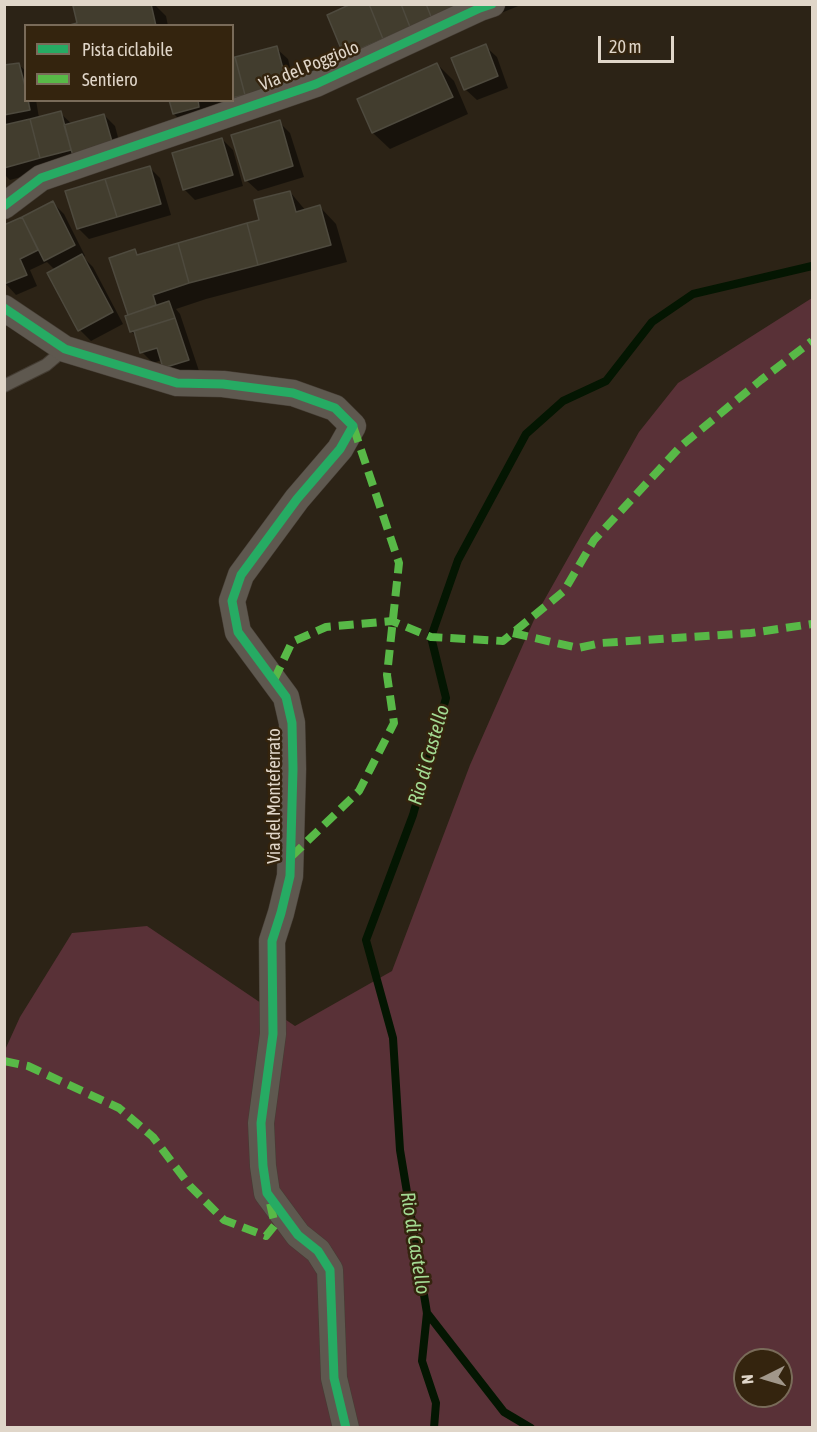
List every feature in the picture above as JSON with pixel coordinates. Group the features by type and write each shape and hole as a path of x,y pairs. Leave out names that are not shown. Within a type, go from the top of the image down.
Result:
{"street":[{"name":"Via del Poggiolo","path":"4,206 40,178 316,84 492,4"},
{"name":"Via del Monteferrato","path":"4,308 65,349 177,383 223,384 293,393 335,408 353,426 340,449 297,499 241,575 232,601 238,632 285,697 292,723 290,876 272,941 273,1034 261,1124 263,1166 267,1193 298,1235 318,1251 330,1270 334,1378 346,1428"}],"lane":[{"path":"4,386 46,365 65,349"}],"shaded area":[{"path":"812,298 812,1427 5,1428 5,1050 20,1017 72,933 147,926 295,1026 392,971 470,765 537,613 639,432 678,383"}],"building":[{"path":"78,4 151,4 156,24 73,24 77,23 73,6"},
{"path":"351,4 369,4 383,39 344,56 327,15"},
{"path":"369,4 401,4 410,27 383,39"},
{"path":"401,4 426,4 432,19 410,27"},
{"path":"426,4 454,4 456,9 432,19"},
{"path":"486,44 498,76 464,90 451,58"},
{"path":"277,46 287,84 245,95 235,57"},
{"path":"234,57 245,95 234,98"},
{"path":"19,63 24,82 24,102 28,102 30,110 4,115 4,65"},
{"path":"437,63 453,97 372,133 357,99"},
{"path":"170,102 198,102 199,107 173,114"},
{"path":"61,111 71,150 40,158 30,119"},
{"path":"104,114 113,145 73,156 64,125"},
{"path":"30,119 40,158 4,168 4,125"},
{"path":"280,120 293,166 245,181 231,135"},
{"path":"222,138 233,175 183,190 172,153"},
{"path":"150,166 161,204 117,217 105,179"},
{"path":"105,179 117,217 77,229 65,191"},
{"path":"290,191 296,212 320,205 331,245 258,265 247,223 259,220 254,200"},
{"path":"53,201 75,245 44,261 22,217"},
{"path":"22,217 38,250 20,259 27,275 4,284 4,225"},
{"path":"247,223 258,265 189,283 178,243"},
{"path":"178,243 189,283 153,295 156,305 128,315 109,258 135,249 137,255"},
{"path":"82,254 113,312 78,331 47,273"},
{"path":"169,301 175,318 130,332 125,316"},
{"path":"175,318 189,360 163,368 157,348 140,353 134,331"}],"waterway":[{"name":"Rio di Castello","path":"434,1428 436,1403 422,1361 427,1313 400,1150 393,1038 366,940 413,815 446,698 431,637 458,560 526,434 563,401 606,381 652,322 693,294 812,266"},
{"path":"427,1313 504,1412 531,1428"}],"marked path":[{"path":"274,680 292,642 326,627 392,621 431,637 503,641 564,591 594,540 681,446 812,341"},
{"path":"291,857 359,791 394,723 387,675 399,563 353,426"},
{"path":"513,633 578,648 601,643 751,633 812,624"},
{"path":"4,1061 28,1066 119,1108 153,1137 190,1186 224,1220 266,1236 275,1225 270,1203"}],"cycle path":[{"path":"4,206 41,178 316,84 492,4"},
{"path":"4,308 65,349 177,383 223,384 293,393 335,408 353,426 340,449 297,499 241,575 232,601 238,632 286,697 292,723 290,876 272,941 273,1034 261,1123 263,1166 267,1193 298,1235 318,1251 330,1270 334,1378 346,1428"}]}
